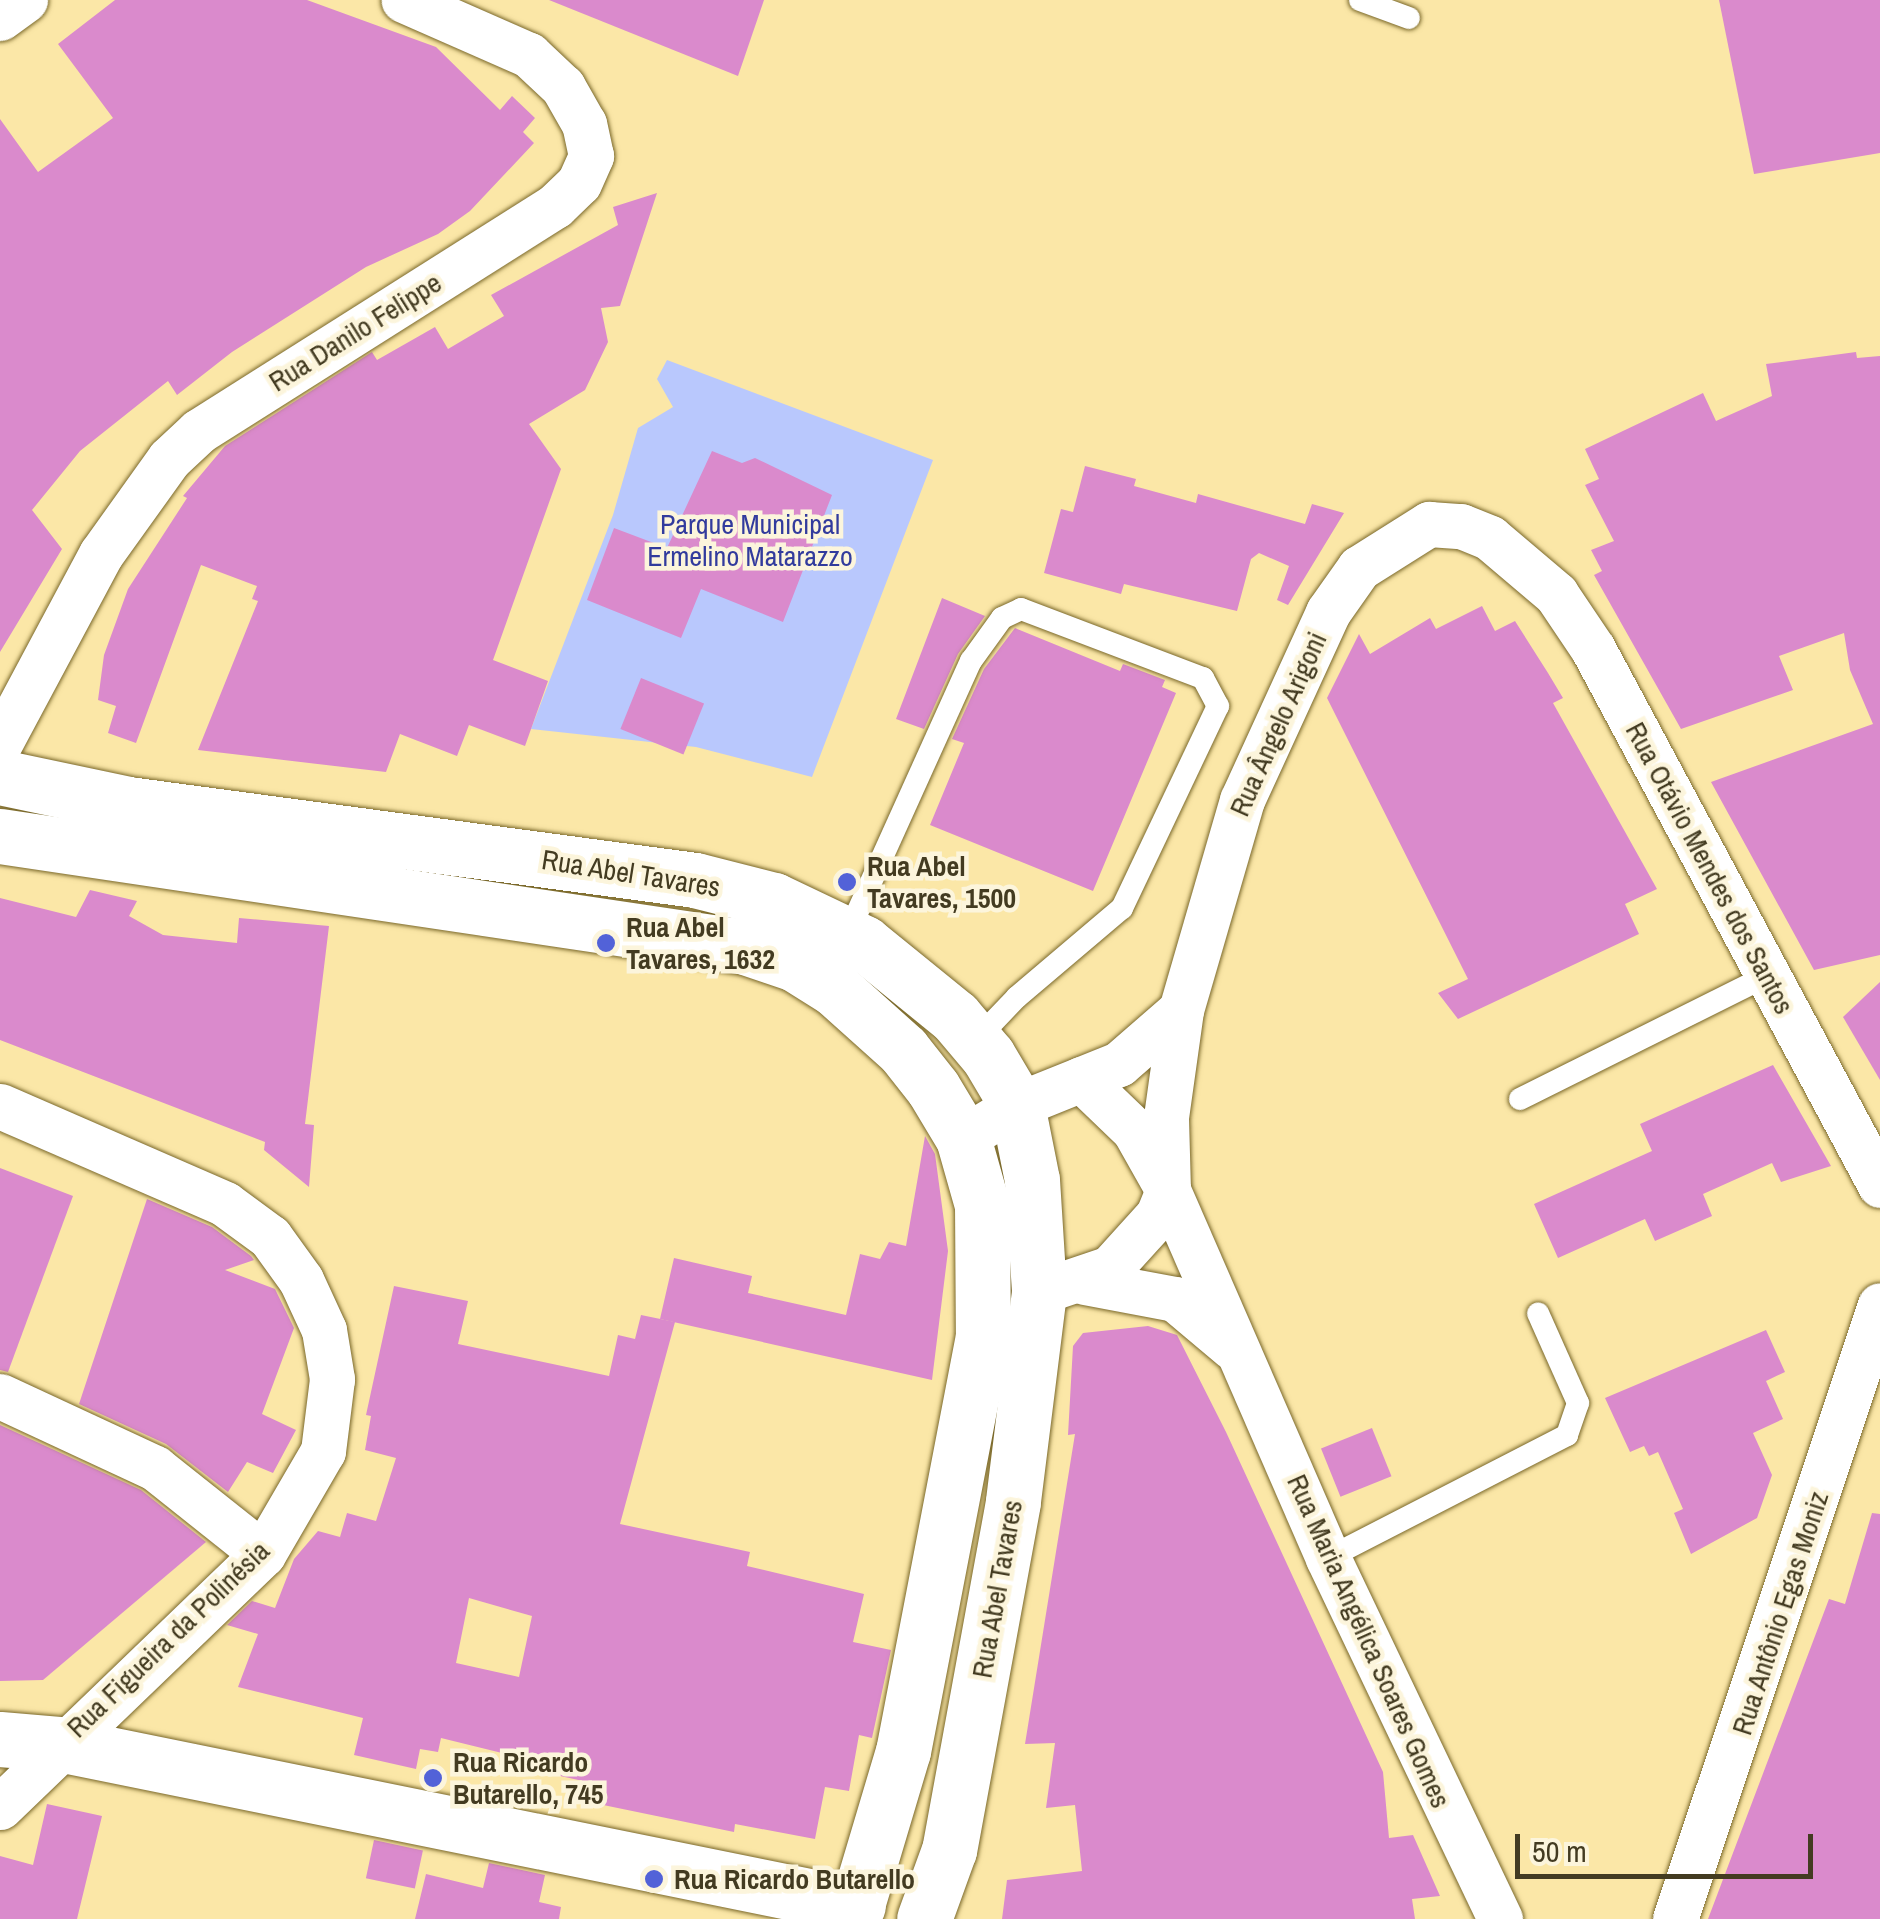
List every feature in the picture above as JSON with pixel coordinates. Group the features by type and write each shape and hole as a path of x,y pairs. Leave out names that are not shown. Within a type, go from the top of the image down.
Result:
{"street":[{"path":"0,18 25,0"},
{"name":"Rua Danilo Felippe","path":"0,743 101,554 169,459 199,431 554,206 579,183 591,156 584,124 563,87 529,55 404,0"},
{"name":"Rua Ângelo Arigoni","path":"1168,1190 1166,1117 1180,1010 1242,800 1289,688 1328,612 1360,568 1429,524 1460,526 1523,562"},
{"name":"Rua Otávio Mendes dos Santos","path":"1523,562 1556,594 1592,649 1880,1184"},
{"name":"Rua Abel Tavares","path":"0,777 128,804 695,880 774,900 848,934 902,972 976,1041 1017,1106 1061,1287 1013,1502 949,1850 924,1919"},
{"name":"Rua Abel Tavares","path":"0,836 745,947 794,964 873,1020 934,1088 964,1138 982,1205 986,1258 978,1380 903,1751 856,1913"},
{"name":"Rua Ângelo Arigoni","path":"964,1138 1017,1106 1135,1053 1180,1010"},
{"name":"Rua Maria Angélica Soares Gomes","path":"1081,1079 1134,1130 1168,1190 1245,1359 1328,1558 1500,1919"},
{"name":"Rua Figueira da Polinésia","path":"0,1106 225,1204 270,1237 301,1280 324,1330 330,1419 304,1491 263,1554 59,1744 0,1807"},
{"path":"1061,1287 1128,1254 1168,1190"},
{"name":"Rua Maria Angélica Soares Gomes","path":"1061,1287 1174,1299 1245,1359"},
{"name":"Rua Antônio Egas Moniz","path":"1675,1919 1880,1306"},
{"path":"0,1396 155,1468 263,1554"},
{"path":"0,1739 59,1744 856,1913"},
{"path":"949,1850 956,1919"}],"lane":[{"path":"1360,0 1408,18"},
{"path":"848,934 972,661 1002,618 1021,609 1204,678 1218,706 1122,908 1016,997 976,1041"},
{"path":"1520,1098 1767,976"},
{"path":"1328,1558 1568,1435 1578,1403 1538,1313"}],"green space":[{"name":"Parque Municipal Ermelino Matarazzo","path":"667,360 933,460 812,777 696,747 531,729 613,515 638,428 673,407 657,379"}],"building":[{"path":"115,0 307,0 436,47 500,110 512,96 535,118 523,132 534,143 470,211 438,234 366,267 232,352 177,395 168,381 80,451 32,510 62,549 0,652 0,119 38,172 113,118 58,44"},
{"path":"549,0 764,0 738,76"},
{"path":"1719,0 1880,0 1880,153 1754,174"},
{"path":"657,193 620,306 601,308 608,342 585,390 529,424 561,469 493,660 548,681 525,746 469,725 457,756 400,734 386,772 198,750 258,601 252,599 257,586 201,565 136,743 108,733 116,706 98,700 104,655 128,589 187,498 183,496 225,446 372,352 377,360 435,327 448,349 504,316 491,295 618,225 613,207"},
{"path":"1856,352 1857,358 1880,356 1880,955 1814,970 1711,782 1873,724 1850,670 1844,633 1779,656 1793,690 1681,729 1594,575 1602,571 1591,550 1614,541 1585,485 1599,479 1585,449 1703,393 1716,421 1772,396 1766,364"},
{"path":"712,451 742,463 755,458 832,495 783,622 701,589 681,638 587,600 614,528 667,548"},
{"path":"1085,466 1136,479 1134,486 1196,503 1198,494 1305,524 1312,504 1344,513 1288,605 1277,600 1289,566 1259,553 1251,559 1237,611 1124,584 1121,594 1044,573 1061,509 1073,512"},
{"path":"942,598 985,616 958,654 924,729 896,719"},
{"path":"1482,606 1495,631 1515,621 1548,673 1563,698 1553,703 1657,889 1625,904 1639,934 1458,1019 1438,993 1468,979 1327,698 1359,634 1370,654 1430,618 1436,629"},
{"path":"1015,628 1120,671 1123,664 1165,680 1162,687 1176,693 1093,891 930,825 964,743 952,739 984,669"},
{"path":"641,678 704,703 683,754 620,729"},
{"path":"90,890 137,901 129,916 163,935 237,943 239,918 329,926 305,1124 314,1125 309,1187 264,1150 265,1142 0,1040 0,898 76,917"},
{"path":"1880,982 1880,1080 1843,1017"},
{"path":"1773,1065 1831,1166 1781,1182 1772,1163 1703,1194 1712,1216 1655,1241 1645,1219 1558,1258 1534,1204 1652,1151 1640,1124"},
{"path":"925,1136 935,1154 948,1251 932,1380 660,1319 674,1258 752,1276 748,1293 846,1315 860,1254 880,1259 889,1242 906,1246"},
{"path":"0,1168 73,1196 8,1372 0,1370"},
{"path":"147,1199 212,1227 251,1256 254,1260 225,1270 275,1289 294,1328 262,1414 296,1430 273,1473 247,1462 228,1492 166,1444 79,1404"},
{"path":"394,1286 468,1301 458,1344 609,1376 618,1335 635,1339 641,1315 675,1322 620,1524 750,1552 747,1566 864,1594 853,1642 891,1650 872,1738 859,1735 849,1791 825,1787 815,1839 735,1824 734,1832 579,1800 583,1781 501,1763 502,1753 441,1738 438,1752 420,1749 416,1769 354,1755 363,1718 238,1687 258,1634 227,1625 252,1601 275,1608 294,1559 318,1531 340,1537 347,1513 376,1521 396,1458 365,1450 371,1416 366,1415","holes":["469,1598 532,1616 519,1677 456,1663"]},
{"path":"1148,1326 1177,1335 1226,1432 1383,1772 1389,1838 1413,1835 1440,1896 1412,1899 1415,1919 1002,1919 1007,1880 1082,1871 1075,1805 1046,1808 1055,1743 1025,1744 1075,1434 1068,1435 1073,1346 1083,1333"},
{"path":"1766,1330 1785,1372 1766,1381 1783,1419 1753,1433 1772,1475 1757,1518 1691,1554 1674,1513 1683,1509 1658,1452 1649,1456 1644,1446 1630,1452 1605,1398"},
{"path":"0,1425 141,1490 206,1542 43,1680 0,1681"},
{"path":"1372,1428 1391,1476 1340,1497 1321,1449"},
{"path":"1872,1513 1880,1514 1880,1919 1708,1919 1829,1599 1845,1604"},
{"path":"47,1804 102,1816 77,1919 0,1919 0,1856 33,1865"},
{"path":"374,1840 423,1850 415,1889 366,1878"},
{"path":"489,1863 545,1875 539,1902 561,1907 559,1919 415,1919 426,1874 483,1888"}],"place":[{"name":"Rua Abel Tavares, 1500","path":"847,882"},
{"name":"Rua Abel Tavares, 1632","path":"606,943"},
{"name":"Rua Ricardo Butarello, 745","path":"433,1778"},
{"name":"Rua Ricardo Butarello","path":"654,1879"}]}
